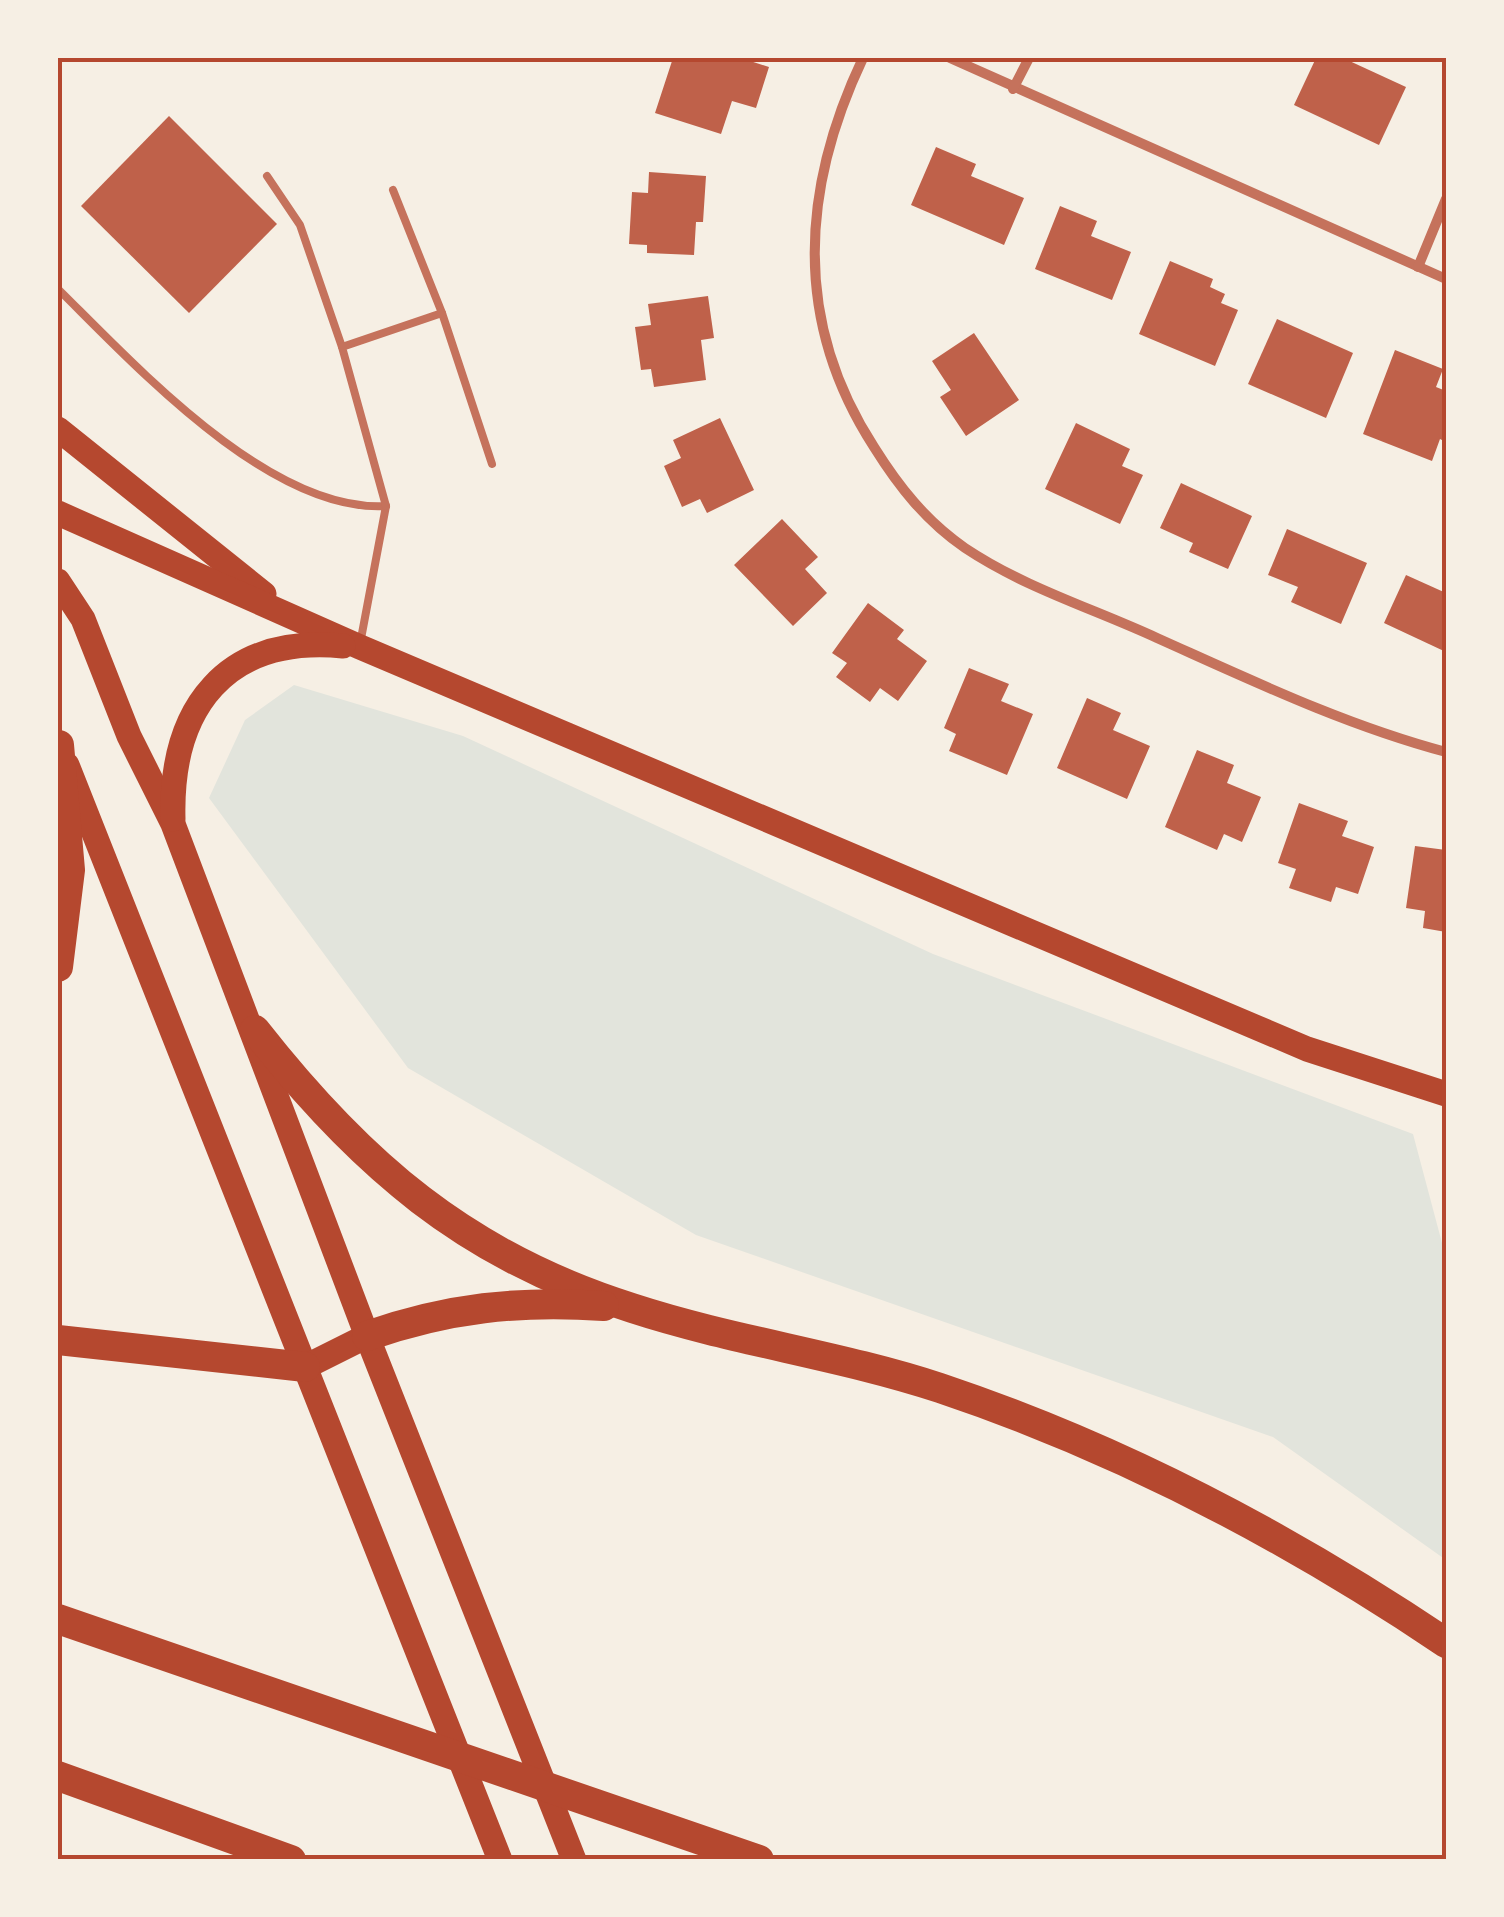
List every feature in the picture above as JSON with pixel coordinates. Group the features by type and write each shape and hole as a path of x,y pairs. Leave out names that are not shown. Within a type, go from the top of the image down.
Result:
{"highway":[{"path":"58,743 70,870 58,967"},
{"path":"254,1030 346,1140 396,1182 504,1254 632,1308 939,1388 1037,1424 1227,1512 1446,1644"},
{"path":"367,1336 423,1316 502,1304 632,1308"},
{"path":"58,1340 306,1367"},
{"path":"58,1619 759,1860"},
{"path":"58,1776 291,1860"}],"main road":[{"path":"58,429 295,618"},
{"path":"58,513 360,647 1306,1049 1446,1094"},
{"path":"58,581 83,619 129,736 173,824 367,1336 574,1860"},
{"path":"173,824 178,753 202,694 224,675 269,652 318,644 360,647"},
{"path":"58,743 500,1860"},
{"path":"306,1367 367,1336"}],"street":[{"path":"863,58 824,156 814,259 818,316 854,417 903,492 964,547 1036,589 1152,635 1292,700 1380,734 1446,752"},
{"path":"950,58 1446,279"},
{"path":"1013,88 1029,58"},
{"path":"1418,267 1446,199"}],"lane":[{"path":"267,176 300,225 342,347 386,506 360,647"},
{"path":"393,190 442,313 492,464"},
{"path":"58,288 158,388 257,465 355,508 386,506"},
{"path":"342,347 442,313"}],"shaded area":[{"path":"294,685 463,736 933,954 1413,1134 1446,1258 1446,1560 1273,1437 696,1235 408,1068 209,798 245,720"}],"building":[{"path":"673,58 741,58 769,67 756,108 732,101 721,134 655,113"},
{"path":"1316,58 1343,58 1406,87 1379,145 1294,105"},
{"path":"169,116 277,224 189,313 81,206"},
{"path":"936,147 976,164 971,176 1024,198 1004,245 911,205"},
{"path":"649,172 706,176 703,222 696,222 694,255 647,253 647,245 629,244 632,192 648,193"},
{"path":"1060,206 1097,221 1091,236 1131,252 1112,300 1035,269"},
{"path":"1170,261 1213,279 1210,287 1225,294 1221,303 1238,310 1215,366 1139,334"},
{"path":"708,296 714,338 701,340 706,380 654,387 651,369 641,370 635,327 651,325 648,304"},
{"path":"1277,319 1353,353 1326,418 1248,384"},
{"path":"974,333 1019,400 966,436 940,397 951,390 932,361"},
{"path":"1395,350 1443,369 1436,387 1446,391 1446,442 1440,439 1432,461 1363,434"},
{"path":"720,418 754,490 707,513 700,499 682,507 664,466 681,458 673,440"},
{"path":"1076,423 1130,449 1122,466 1143,475 1120,524 1045,489"},
{"path":"1181,483 1252,516 1228,569 1189,552 1193,543 1160,528"},
{"path":"782,519 818,557 805,569 827,593 793,626 734,565"},
{"path":"1287,529 1367,563 1341,624 1291,602 1298,587 1268,575"},
{"path":"1406,575 1446,593 1446,652 1384,623"},
{"path":"868,603 904,630 897,639 927,661 898,701 880,688 870,702 836,677 847,663 832,653"},
{"path":"969,668 1009,684 1001,701 1033,714 1007,775 949,751 956,734 944,728"},
{"path":"1087,698 1121,713 1113,730 1150,746 1127,799 1057,768"},
{"path":"1197,750 1234,765 1227,783 1261,797 1242,842 1224,834 1217,850 1165,827"},
{"path":"1299,803 1348,821 1342,836 1374,847 1358,894 1336,887 1331,902 1289,888 1296,869 1278,863"},
{"path":"1415,846 1446,850 1446,932 1423,928 1425,911 1406,908"}]}
